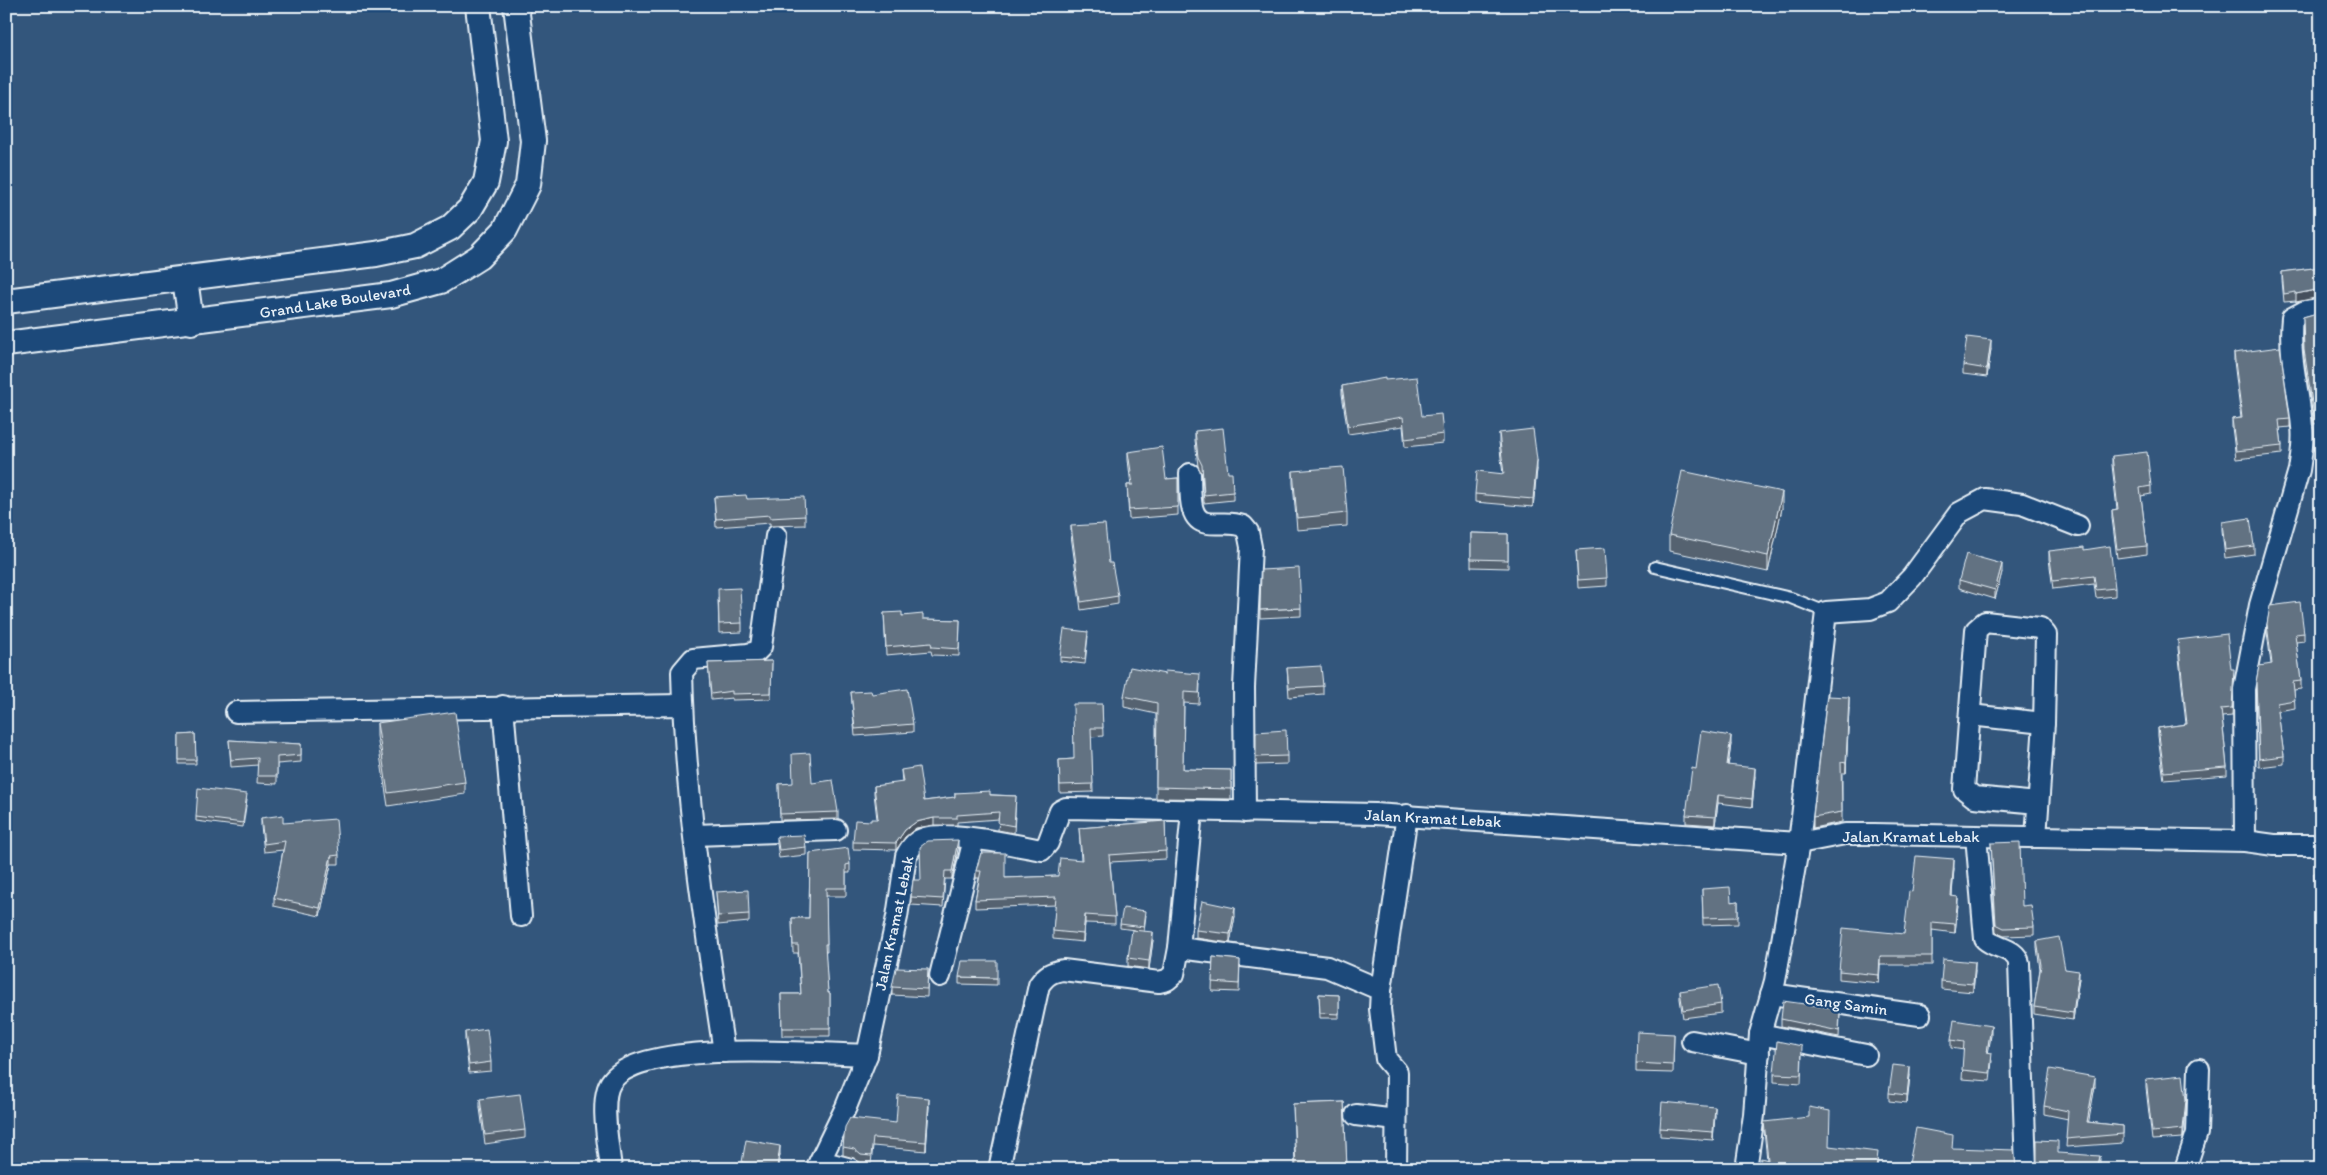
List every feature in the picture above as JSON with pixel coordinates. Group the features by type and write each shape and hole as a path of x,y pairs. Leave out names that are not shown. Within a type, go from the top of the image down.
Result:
{"street":[{"path":"6,301 376,254 415,246 450,228 470,209 486,182 494,141 478,6"},
{"name":"Grand Lake Boulevard","path":"6,344 191,322 391,295 440,281 479,257 505,230 528,186 533,141 516,6"},
{"path":"185,279 191,322"},
{"path":"2245,841 2244,689 2249,653 2260,605 2299,470 2302,451 2303,429 2294,374 2292,318 2305,311 2321,309"},
{"path":"1190,474 1192,511 1196,518 1207,523 1222,522 1243,526 1248,532 1251,546 1244,686 1244,812"},
{"path":"1746,1169 1760,1034 1771,994 1799,844 1826,612 1870,609 1888,602 1912,576 1959,513 1985,499 2022,504 2078,526"},
{"path":"724,1052 704,920 683,705 682,672 692,659 748,654 756,652 761,647 776,536"},
{"path":"2036,837 2044,723 2046,635 2040,628 1990,622 1979,625 1976,630 1964,789 1974,798 2038,803"},
{"path":"236,712 416,710 503,706 683,705"},
{"path":"503,706 521,916"},
{"path":"1970,715 2044,723"},
{"name":"Jalan Kramat Lebak","path":"818,1165 868,1055 896,917 906,856 910,848 923,838 974,839 1042,850 1048,843 1062,809 1407,816 1799,844 1845,834 2245,841 2274,845 2321,845"},
{"path":"1000,1169 1039,985 1044,977 1051,972 1063,970 1159,982 1167,980 1174,974 1179,948 1192,811"},
{"path":"1396,1169 1397,1072 1386,1059 1380,1009 1381,990 1407,816"},
{"path":"695,835 836,830"},
{"path":"1976,836 1985,939 2014,953 2018,957 2019,963 2026,1169"},
{"path":"940,976 974,839"},
{"path":"1179,948 1326,967 1381,990"},
{"name":"Gang Samin","path":"1771,994 1920,1014"},
{"path":"1760,1034 1866,1055"},
{"path":"1692,1042 1759,1054"},
{"path":"611,1169 606,1116 606,1090 615,1077 630,1066 697,1052 868,1055"},
{"path":"2185,1169 2197,1133 2199,1069"},
{"path":"1356,1115 1396,1120"},
{"path":"818,1165 851,1169"}],"lane":[{"path":"1655,567 1791,598 1826,612"}],"building":[{"path":"2321,267 2321,289 2296,294 2296,292 2284,294 2282,272"},
{"path":"2321,312 2321,415 2314,416 2304,350 2303,317"},
{"path":"1967,337 1991,340 1987,369 1963,365"},
{"path":"2280,347 2290,419 2279,420 2282,446 2236,451 2232,419 2242,418 2234,353"},
{"path":"1417,377 1422,416 1441,414 1443,434 1405,439 1403,417 1348,426 1342,386 1385,378 1385,380"},
{"path":"1223,428 1228,473 1232,473 1233,492 1204,495 1202,465 1198,457 1195,431"},
{"path":"1533,429 1537,460 1533,499 1475,494 1477,471 1504,474 1499,433"},
{"path":"1162,447 1166,479 1178,478 1178,507 1129,510 1127,485 1133,485 1128,452"},
{"path":"2147,452 2151,486 2140,488 2147,546 2117,549 2112,510 2118,509 2112,456"},
{"path":"1343,467 1347,513 1297,518 1293,471"},
{"path":"1682,471 1782,492 1768,556 1669,535"},
{"path":"746,495 747,499 804,497 805,516 770,518 770,515 716,519 714,497"},
{"path":"2321,509 2321,536 2319,537 2316,510"},
{"path":"2250,518 2254,546 2225,550 2222,522"},
{"path":"1105,524 1109,563 1112,563 1118,596 1081,602 1071,526"},
{"path":"1471,533 1508,534 1508,560 1471,559"},
{"path":"2110,546 2115,588 2096,590 2094,576 2053,581 2049,551 2084,547 2084,550"},
{"path":"1605,548 1607,578 1578,580 1576,550"},
{"path":"1966,554 2002,564 1995,590 1959,580"},
{"path":"1299,568 1301,608 1260,610 1261,570"},
{"path":"740,588 742,623 719,624 718,589"},
{"path":"2300,602 2304,633 2295,634 2301,681 2293,682 2295,700 2277,703 2284,756 2259,759 2256,682 2259,666 2272,664 2267,624 2270,606"},
{"path":"902,612 902,616 923,614 923,619 960,620 959,649 932,647 931,643 886,647 884,613"},
{"path":"1064,629 1088,632 1085,659 1060,657"},
{"path":"2227,634 2231,669 2234,669 2232,708 2221,709 2227,767 2164,772 2158,728 2187,724 2178,640"},
{"path":"772,661 771,693 732,694 732,691 711,694 708,663"},
{"path":"1321,666 1323,686 1289,688 1287,668"},
{"path":"1130,667 1165,674 1165,671 1200,674 1199,693 1184,692 1183,769 1231,770 1231,789 1156,787 1157,703 1124,696"},
{"path":"907,689 913,724 855,729 851,692 871,691 872,694"},
{"path":"1827,696 1849,697 1846,763 1841,762 1842,812 1813,817"},
{"path":"1073,704 1102,704 1103,728 1091,728 1093,784 1060,785 1059,760 1074,759"},
{"path":"455,712 465,782 388,793 377,723"},
{"path":"1286,730 1287,756 1256,757 1256,732"},
{"path":"1701,731 1731,736 1727,765 1755,768 1752,799 1718,795 1715,817 1686,815 1692,768 1696,769"},
{"path":"195,734 196,760 179,760 179,735"},
{"path":"229,740 301,744 301,755 277,757 277,776 257,776 258,758 231,760"},
{"path":"810,753 812,783 833,780 838,812 780,814 779,784 793,783 792,754"},
{"path":"919,767 924,801 955,797 955,793 990,791 990,795 1016,796 1014,826 998,823 999,812 957,815 957,818 934,818 916,822 905,830 896,843 853,842 855,820 871,821 871,819 878,819 874,786 903,782 901,770"},
{"path":"198,788 247,794 243,823 196,817"},
{"path":"283,815 283,823 336,819 339,855 331,856 320,908 274,898 285,841 264,844 261,818"},
{"path":"1165,821 1166,851 1109,855 1115,917 1085,915 1083,934 1053,931 1056,897 975,900 981,871 976,871 981,853 1005,853 1005,878 1058,876 1060,858 1082,860 1079,828"},
{"path":"804,835 806,847 779,850 777,836"},
{"path":"958,840 952,871 945,871 943,899 911,897 913,880 921,880 920,847 928,841"},
{"path":"2020,842 2022,906 2031,905 2034,927 2004,928 1996,924 1991,843"},
{"path":"848,848 850,864 846,865 846,888 826,888 827,944 825,944 828,993 830,993 830,1028 782,1028 781,994 801,994 798,945 793,945 792,918 809,918 810,853"},
{"path":"1916,856 1954,859 1951,896 1958,897 1955,924 1932,922 1932,956 1880,956 1879,975 1839,971 1843,928 1904,934 1909,891 1912,892"},
{"path":"2321,872 2321,907 2319,907 2314,873"},
{"path":"1730,887 1731,902 1738,901 1738,917 1703,918 1702,889"},
{"path":"748,890 749,914 718,916 716,892"},
{"path":"1202,901 1235,908 1230,934 1196,930"},
{"path":"1123,908 1146,911 1144,927 1120,924"},
{"path":"1132,930 1153,932 1149,961 1128,958"},
{"path":"2059,937 2065,969 2079,971 2073,1013 2034,1007 2041,965 2037,941"},
{"path":"1213,957 1240,960 1239,984 1212,982"},
{"path":"1943,959 1975,962 1973,984 1941,981"},
{"path":"962,961 997,961 997,978 959,977"},
{"path":"896,968 928,969 927,989 892,987"},
{"path":"1718,985 1721,1004 1683,1010 1680,991"},
{"path":"1319,994 1339,995 1339,1014 1320,1013"},
{"path":"1783,1001 1840,1009 1839,1031 1781,1019"},
{"path":"1954,1020 1991,1026 1987,1052 1992,1053 1990,1073 1962,1070 1964,1042 1951,1040"},
{"path":"487,1029 491,1062 469,1065 465,1032"},
{"path":"1637,1032 1674,1034 1673,1065 1636,1063"},
{"path":"1777,1041 1802,1046 1801,1075 1774,1074"},
{"path":"1893,1065 1910,1067 1907,1095 1889,1093"},
{"path":"2050,1069 2095,1077 2087,1122 2123,1126 2123,1134 2066,1139 2068,1111 2044,1106"},
{"path":"2183,1075 2186,1100 2183,1129 2152,1132 2146,1079"},
{"path":"520,1094 525,1130 485,1135 480,1099"},
{"path":"898,1095 929,1098 926,1142 873,1138 871,1156 861,1155 854,1149 843,1147 845,1127 850,1118 896,1123"},
{"path":"1344,1102 1347,1167 1296,1169 1293,1104"},
{"path":"1662,1102 1715,1107 1713,1132 1660,1128"},
{"path":"1809,1107 1830,1111 1829,1146 1878,1152 1876,1169 1802,1167 1802,1169 1759,1169 1761,1158 1768,1160 1764,1122 1809,1117"},
{"path":"1916,1128 1953,1135 1952,1148 2014,1150 2016,1167 2019,1169 1908,1169"},
{"path":"746,1140 780,1146 777,1167 742,1162"},
{"path":"2037,1140 2058,1141 2058,1153 2100,1156 2097,1169 2034,1169 2037,1166"},
{"path":"580,1163 581,1169 554,1169 554,1166"},
{"path":"2145,1164 2165,1166 2165,1169 2145,1169"}]}
